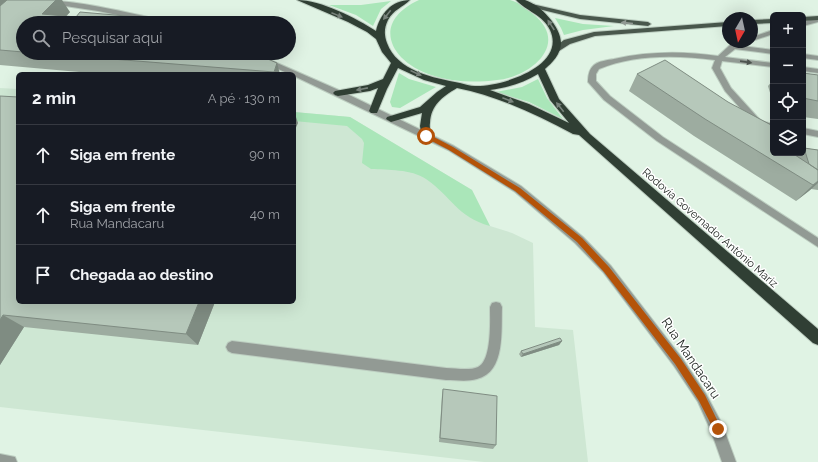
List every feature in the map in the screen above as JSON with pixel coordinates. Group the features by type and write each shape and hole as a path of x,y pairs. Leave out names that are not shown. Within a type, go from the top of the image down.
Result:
{"highway":[{"path":"301,0 356,23 380,38"},
{"path":"380,38 380,31 384,20 392,9 406,0"},
{"path":"471,88 484,88 510,84 532,76 541,70 551,60 556,49 557,40 550,22 532,6 520,0"},
{"name":"Rodovia Governador Antônio Mariz","path":"380,38 386,53 396,62 413,73 454,86 471,88 527,108 586,137"},
{"path":"374,111 385,81 396,62"},
{"name":"Rodovia Governador Antônio Mariz","path":"541,70 555,100 586,137 818,338"},
{"path":"338,93 370,88 385,81"},
{"path":"391,119 424,109 440,94 454,86"},
{"path":"426,136 424,127 425,115 433,101"}],"main road":[{"path":"532,6 562,14 603,20 694,26"},
{"path":"806,19 818,19"},
{"path":"758,22 770,21"},
{"path":"556,49 567,42 594,34 722,24"}],"street":[{"path":"39,0 131,16"},
{"path":"806,23 818,19"},
{"path":"758,37 770,33"},
{"path":"732,48 719,58 716,68 728,89 758,122 770,126"},
{"path":"741,48 770,52"},
{"path":"770,65 687,54 664,54 628,58 596,67 592,74 592,82 606,98 660,139 818,243"},
{"path":"806,56 818,58"},
{"name":"Rua Mandacaru","path":"264,60 291,72"},
{"path":"806,70 818,72"},
{"name":"Rua Mandacaru","path":"296,74 451,148 518,189 579,240 607,269 678,362 702,398 718,429 729,462"},
{"path":"806,132 818,134"},
{"path":"232,347 446,374 481,372 490,364 493,352 496,307"},
{"path":"0,461 10,462"}],"shaded area":[{"path":"0,88 16,89 16,304 296,304 296,112 350,117 472,190 490,226 512,233 533,243 535,327 573,330 588,462 484,462 0,407"}],"green space":[{"path":"419,0 513,1 528,10 544,25 548,37 547,47 542,57 533,66 510,78 472,82 447,79 431,75 416,69 405,60 396,51 391,40 391,30 395,19 404,9"},
{"path":"391,1 381,9 373,26 356,15 329,5 361,5"},
{"path":"555,18 583,24 614,26 583,30 564,35"},
{"path":"399,73 409,79 436,87 400,108 392,107 390,102"},
{"path":"538,79 547,98 563,119 529,102 496,92 522,87"},
{"path":"296,112 350,117 472,190 490,226 479,222 462,212 435,186 420,176 413,173 399,171 371,169 362,163 364,143 362,139 347,126 296,121"}],"building":[{"path":"7,0 56,0 42,14 65,16 16,16 16,51 0,50 0,6"},
{"path":"80,12 126,16 77,16"},
{"path":"124,60 270,60 277,63 274,72"},
{"path":"665,60 728,102 770,124 770,156 797,156 818,170 818,181 813,185 705,119 637,74"},
{"path":"806,73 818,75 818,101 806,99"},
{"path":"0,96 16,97 16,304 198,304 186,334 3,315 0,320"},
{"path":"806,148 818,150 818,170 809,164"},
{"path":"560,338 562,341 523,354 521,351"},
{"path":"443,389 497,396 496,445 440,438"}],"route":[{"path":"426,136 451,148 518,189 579,240 607,269 657,333 702,398 718,429"}]}
